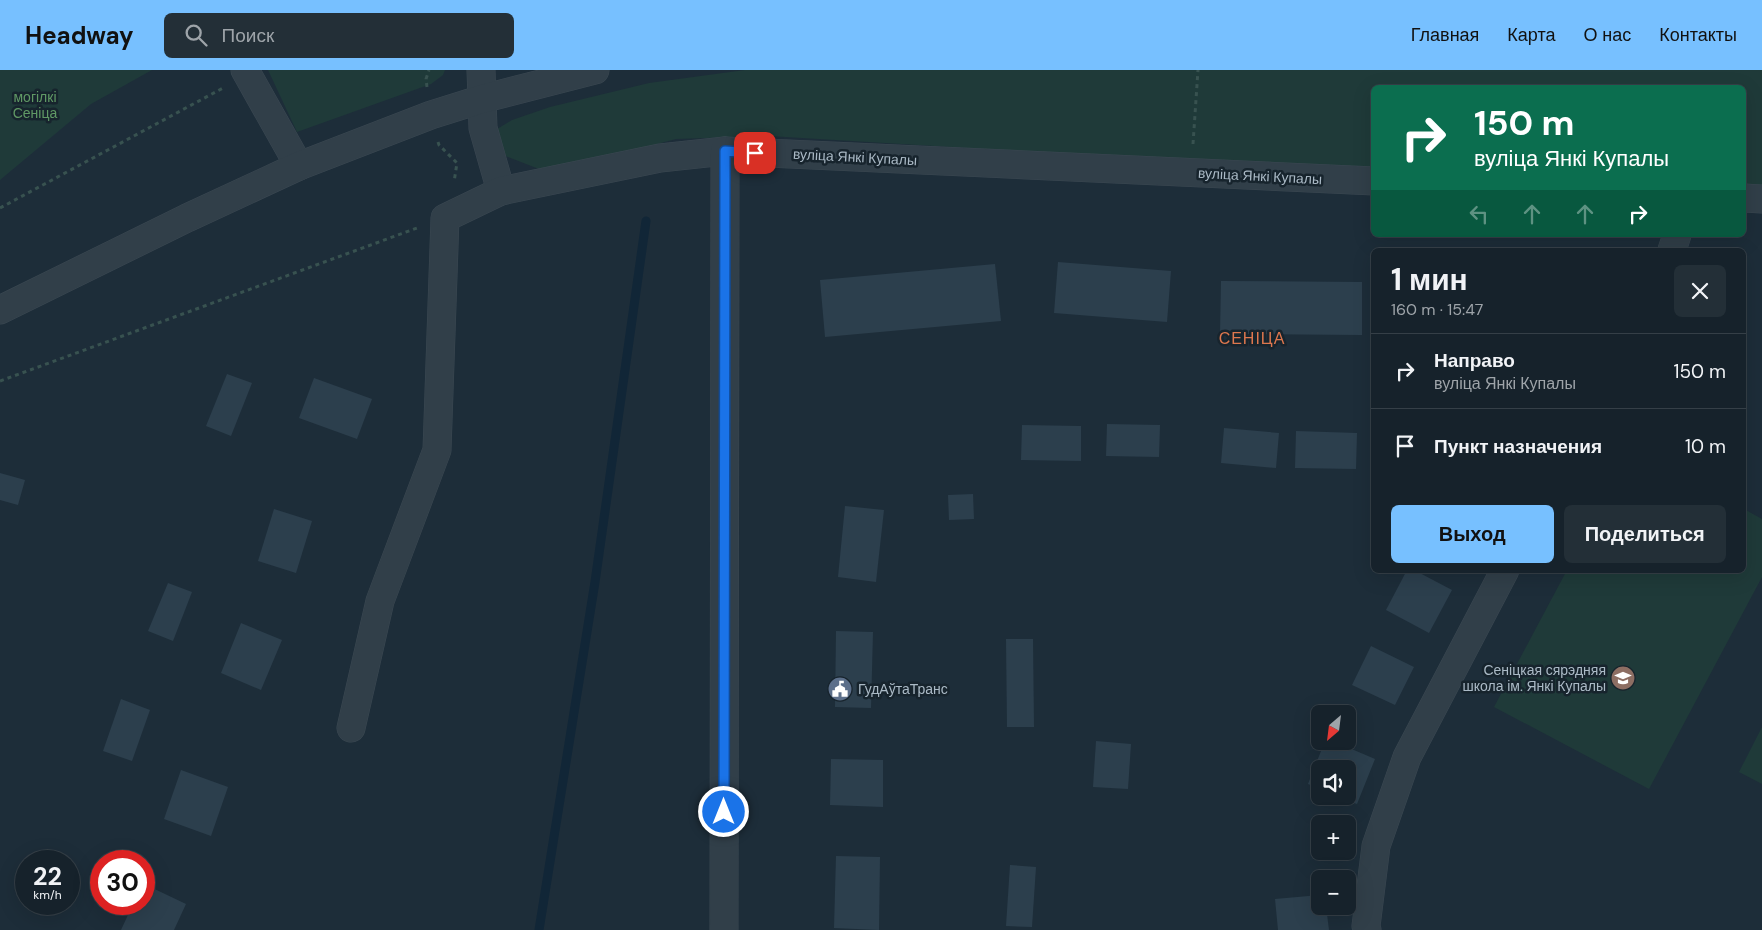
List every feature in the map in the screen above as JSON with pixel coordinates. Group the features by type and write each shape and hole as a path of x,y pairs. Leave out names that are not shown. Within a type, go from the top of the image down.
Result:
{"street":[{"path":"481,70 482,128 502,191"},
{"path":"0,310 187,218 299,166 431,115 482,99 595,70"},
{"path":"246,72 299,166"},
{"path":"724,930 725,151"},
{"name":"вуліца Янкі Купалы","path":"445,218 502,191 660,158 725,151 1371,181"},
{"path":"1746,198 1762,199"},
{"path":"351,728 380,601 437,450 445,218"},
{"path":"1367,930 1376,846 1407,757 1503,573"}],"path":[{"path":"0,381 445,218 454,186 457,163 439,145 431,115 426,78 428,70"},
{"path":"1191,173 1198,70"},
{"path":"0,208 246,72"}],"green space":[{"name":"могілкі Сеніца","path":"0,70 152,70 91,104 0,180"},
{"path":"268,70 445,70 443,75 431,84 297,132"},
{"path":"745,70 1762,70 1762,186 1746,186 1746,85 1371,85 1371,168 1017,151 769,136 676,139 612,156 539,169 500,154 497,129 512,120 550,107 649,83"},
{"path":"1746,510 1762,519 1762,577 1649,789 1494,707 1565,573 1746,573"},
{"path":"1762,727 1762,784 1739,772"}],"building":[{"path":"1058,262 1171,271 1167,322 1054,313"},
{"path":"995,264 1001,321 825,337 820,280"},
{"path":"1221,281 1362,282 1362,335 1220,334"},
{"path":"227,374 252,383 231,436 206,426"},
{"path":"314,378 372,399 357,439 299,418"},
{"path":"1107,424 1160,425 1159,457 1106,456"},
{"path":"1022,425 1081,426 1081,461 1021,460"},
{"path":"1224,428 1279,433 1276,468 1221,463"},
{"path":"1296,431 1357,433 1356,469 1295,468"},
{"path":"0,473 25,480 18,505 0,500"},
{"path":"973,494 974,519 949,520 948,495"},
{"path":"845,506 884,510 876,582 838,577"},
{"path":"274,509 312,521 296,573 258,561"},
{"path":"1405,573 1420,573 1452,590 1429,633 1386,610"},
{"path":"168,583 192,592 173,641 148,631"},
{"path":"241,623 282,640 261,690 221,673"},
{"path":"836,631 873,632 871,708 835,707"},
{"path":"1006,639 1033,639 1034,727 1007,727"},
{"path":"1371,646 1414,667 1395,705 1352,685"},
{"path":"121,699 150,710 132,761 103,751"},
{"path":"1096,741 1131,744 1128,789 1093,787"},
{"path":"1321,750 1354,750 1375,759 1357,804 1356,760 1317,760"},
{"path":"831,759 883,760 883,807 830,805"},
{"path":"181,770 228,787 211,836 164,819"},
{"path":"836,856 880,857 879,930 834,928"},
{"path":"1010,865 1036,867 1032,927 1006,926"},
{"path":"155,889 186,904 174,930 121,930 128,915 155,915"},
{"path":"1311,896 1311,915 1327,915 1329,930 1278,930 1275,899"}],"waterway":[{"path":"539,930 595,582 646,221"}],"place":[{"name":"Сеніцкая сярэдняя школа ім. Янкі Купалы","path":"1623,678"},
{"name":"ГудАўтаТранс","path":"840,689"}],"district":[{"name":"СЕНІЦА","path":"1252,338"}],"route":[{"path":"724,812 725,151 755,153"}]}
